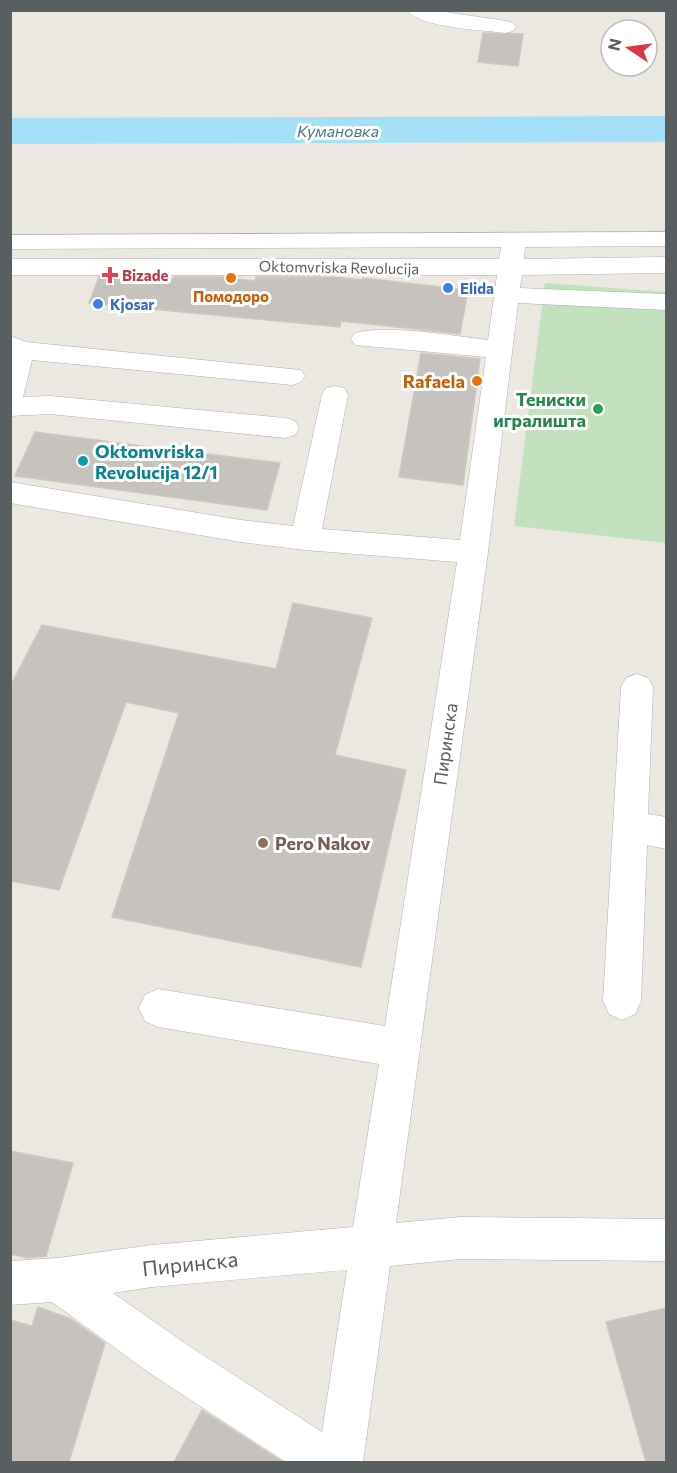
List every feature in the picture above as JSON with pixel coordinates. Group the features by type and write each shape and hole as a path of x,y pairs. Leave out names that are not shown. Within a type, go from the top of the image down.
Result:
{"street":[{"path":"416,10 427,16 506,27"},
{"name":"Oktomvriska Revolucija","path":"10,242 512,267 666,239"},
{"name":"Oktomvriska Revolucija","path":"11,270 276,266 435,268 666,265"},
{"path":"512,267 666,302"},
{"name":"Пиринска","path":"340,1462 473,552 512,267"},
{"path":"364,339 418,341 501,350"},
{"path":"10,397 16,347 292,376"},
{"path":"305,539 335,395"},
{"path":"10,407 50,405 285,428"},
{"path":"10,492 241,531 305,539 473,552"},
{"path":"622,1001 637,687"},
{"path":"631,827 666,833"},
{"path":"158,1008 400,1048"},
{"path":"370,1247 461,1238 666,1240"},
{"name":"Пиринска","path":"10,1283 58,1280 153,1266 370,1247"},
{"path":"58,1280 170,1360 327,1462"}],"green space":[{"name":"Тениски игралишта","path":"545,283 666,292 666,543 514,526"}],"building":[{"path":"483,33 523,34 518,66 478,62"},
{"path":"99,277 169,281 175,277 220,277 255,281 256,277 332,277 363,280 363,278 468,290 460,334 341,321 340,327 89,303"},
{"path":"421,353 480,359 463,485 399,477"},
{"path":"35,432 280,463 267,510 15,476"},
{"name":"Pero Nakov","path":"293,603 372,618 335,755 406,770 361,967 112,917 179,713 126,702 59,890 10,881 10,687 42,625 276,669"},
{"path":"10,1151 73,1163 46,1256 28,1258 10,1254"},
{"path":"38,1307 71,1319 105,1343 69,1462 10,1462 10,1320 32,1326"},
{"path":"666,1308 666,1462 646,1462 606,1322"},
{"path":"202,1410 283,1462 174,1462"}],"waterway":[{"name":"Кумановка","path":"10,131 666,129"}],"place":[{"name":"Bizade","path":"110,275"},
{"name":"Помодоро","path":"231,278"},
{"name":"Elida","path":"448,288"},
{"name":"Kjosar","path":"98,304"},
{"name":"Rafaela","path":"477,381"},
{"name":"Тениски игралишта","path":"598,409"},
{"name":"Oktomvriska Revolucija 12/1","path":"83,461"},
{"name":"Pero Nakov","path":"263,843"}]}
